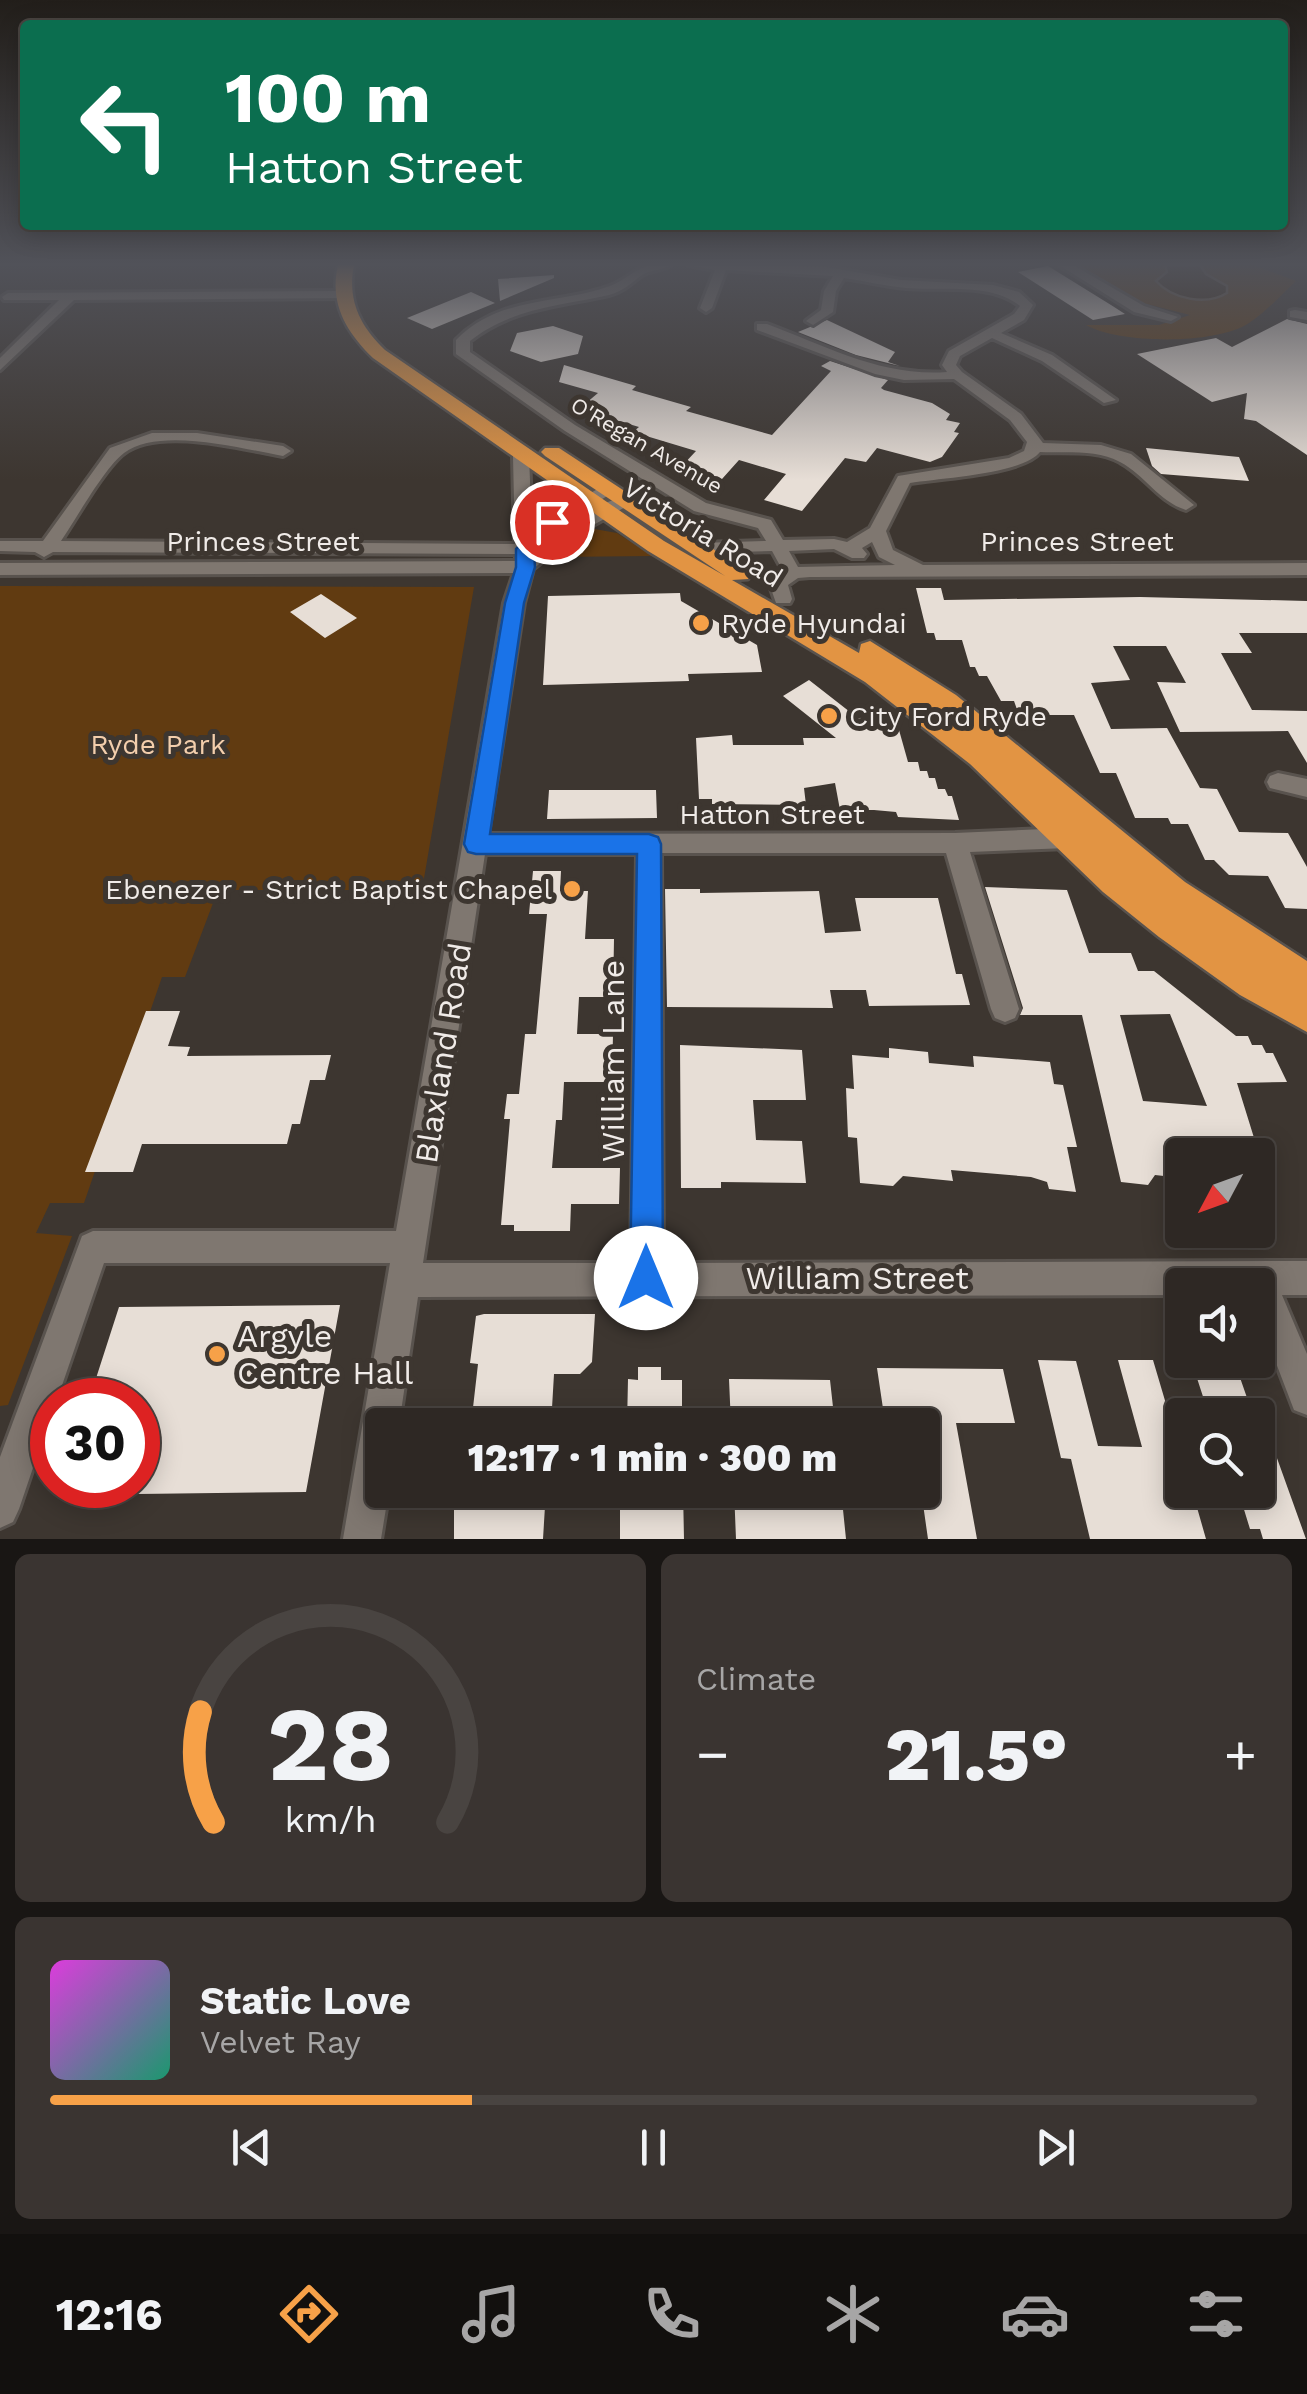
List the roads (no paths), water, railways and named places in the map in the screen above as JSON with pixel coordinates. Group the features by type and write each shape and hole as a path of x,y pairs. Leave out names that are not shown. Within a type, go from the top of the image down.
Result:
{"highway":[{"name":"Victoria Road","path":"360,337 520,456 700,548 788,586 963,711 1157,880 1228,932 1307,980"},
{"name":"Victoria Road","path":"383,337 606,501 876,675 980,756 1067,838 1171,926 1253,983 1307,1014"}],"street":[{"path":"0,366 30,337"},
{"name":"O'Regan Avenue","path":"466,337 463,354 600,448 700,507 764,524 788,586"},
{"path":"787,337 877,372 922,378 956,375"},
{"path":"700,548 850,548 877,532 904,479 1013,462 1031,454 1032,436 1010,411 956,375 949,366 951,357 985,337"},
{"path":"1000,337 1047,358 1110,400"},
{"path":"32,569 116,451 128,441 160,435 283,450"},
{"path":"1094,450 1105,438 1122,435"},
{"path":"1034,447 1094,450 1127,459 1167,496 1186,505"},
{"name":"Blaxland Road","path":"362,1539 514,603 525,558 520,456"},
{"path":"525,558 568,532 606,501"},
{"path":"877,532 885,554 916,568"},
{"name":"Princes Street","path":"0,546 265,546 525,558"},
{"path":"141,569 154,546"},
{"path":"252,569 265,546"},
{"path":"849,571 859,558 850,548"},
{"path":"870,572 885,554"},
{"name":"Princes Street","path":"0,569 252,569 525,558"},
{"name":"Princes Street","path":"788,586 849,571 907,572 916,568 1307,569"},
{"path":"1278,782 1307,788"},
{"name":"Hatton Street","path":"476,844 955,843 1067,838"},
{"path":"955,843 1005,1009"},
{"name":"William Lane","path":"646,1278 649,844"},
{"name":"William Street","path":"0,1509 92,1248 646,1278 1165,1278"},
{"name":"William Street","path":"1275,1278 1307,1278"},
{"path":"1275,1318 1307,1397"}],"place":[{"name":"Ryde Hyundai","path":"701,623"},
{"name":"City Ford Ryde","path":"829,716"},
{"name":"Ebenezer - Strict Baptist Chapel","path":"572,889"},
{"name":"Argyle Centre Hall","path":"217,1354"}],"park label":[{"name":"Ryde Park","path":"158,744"}]}
